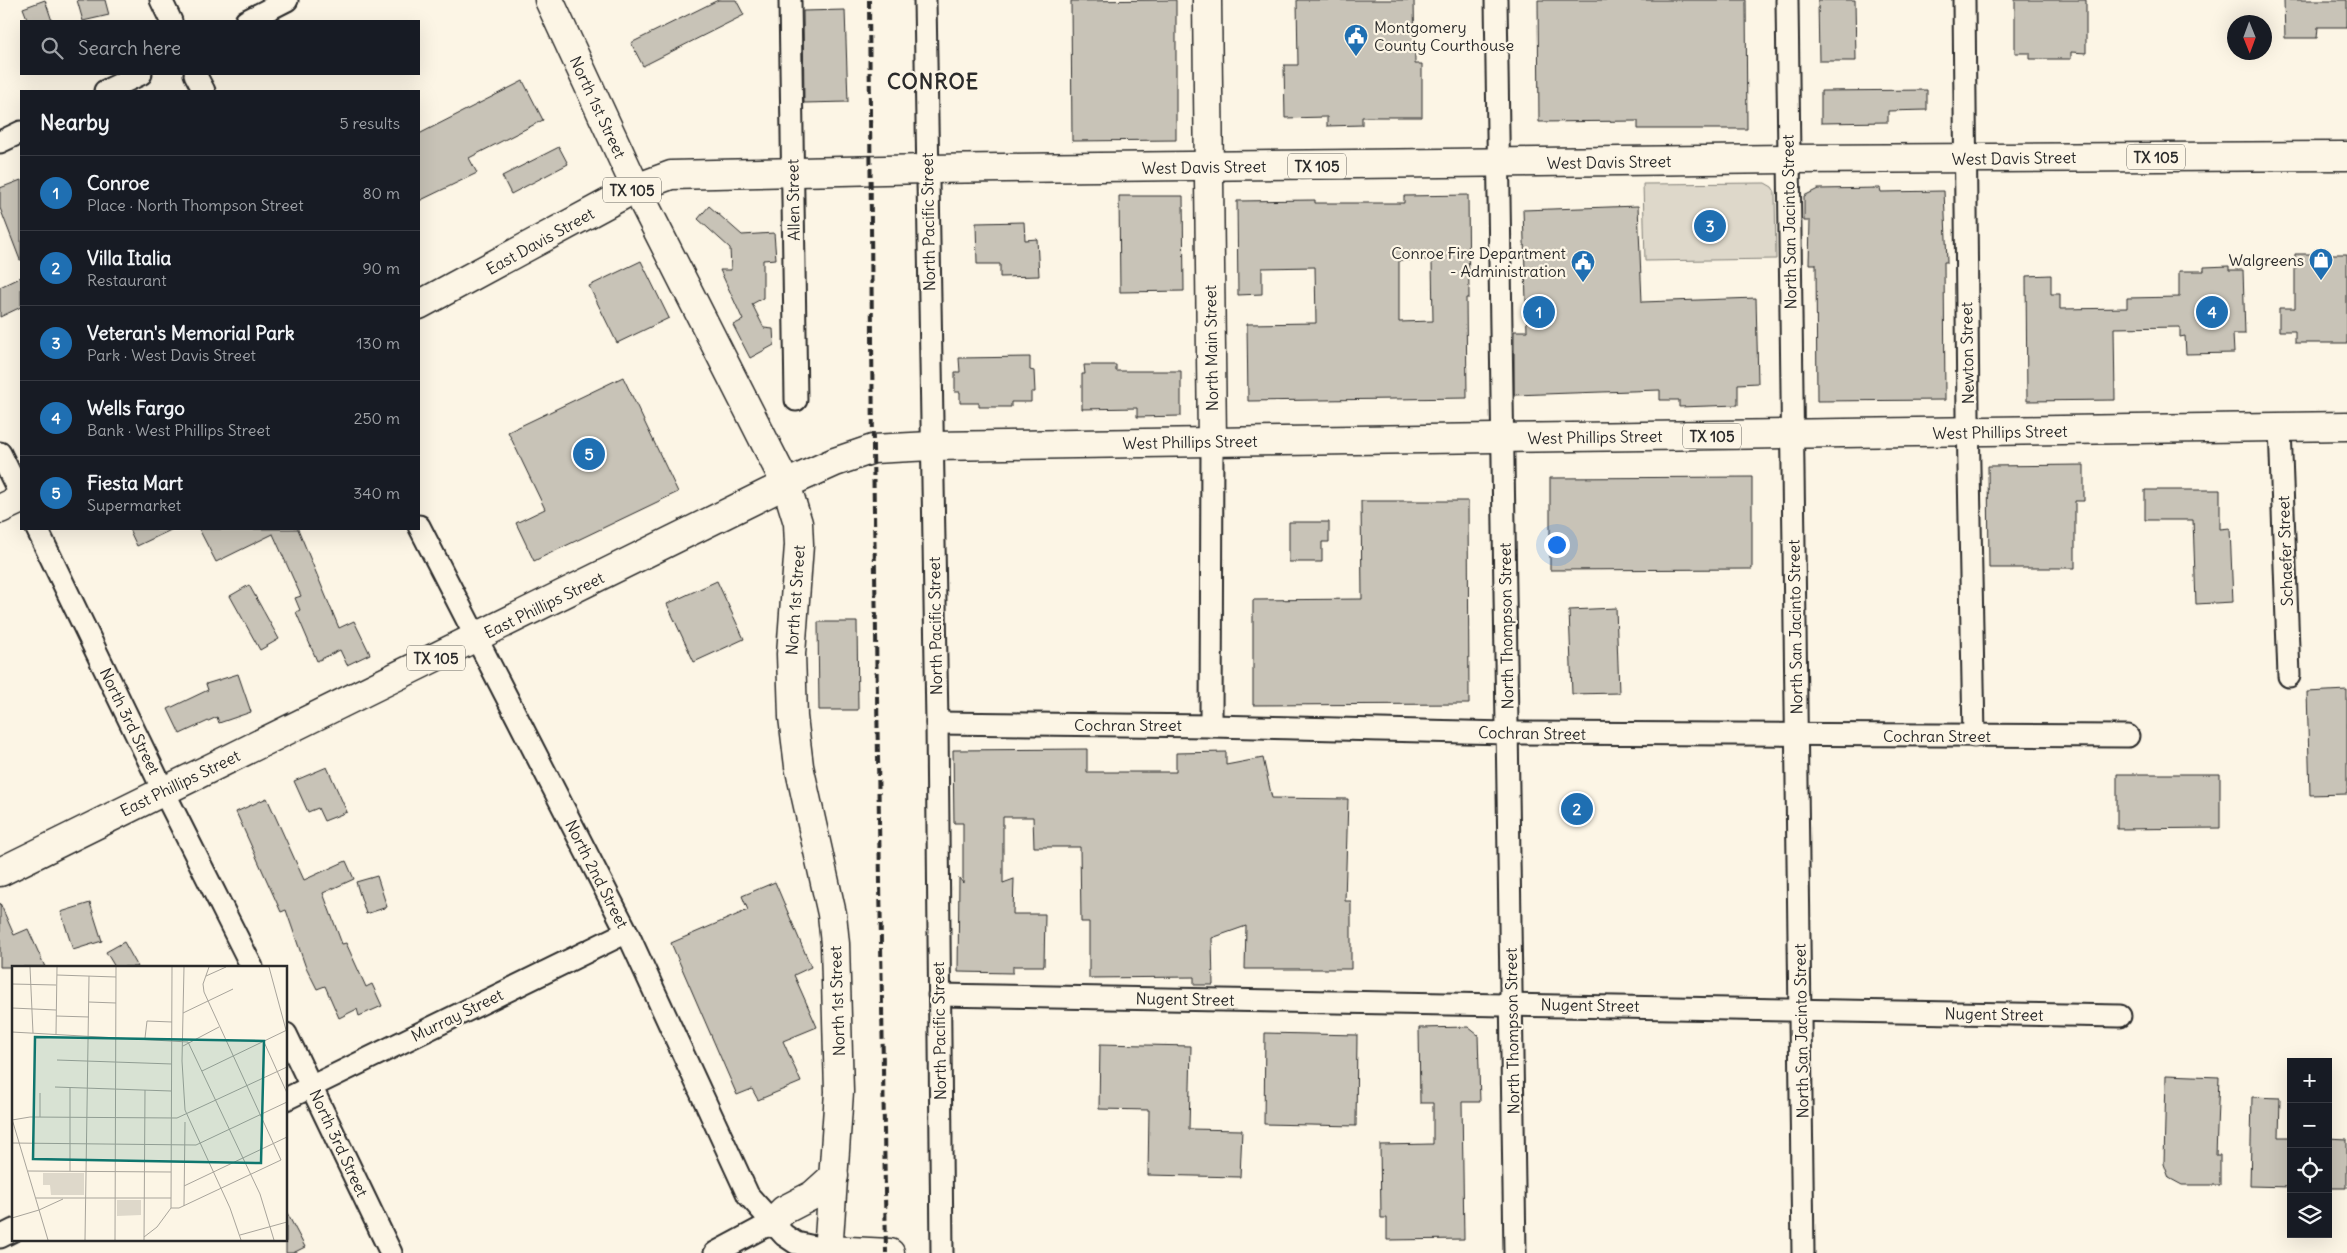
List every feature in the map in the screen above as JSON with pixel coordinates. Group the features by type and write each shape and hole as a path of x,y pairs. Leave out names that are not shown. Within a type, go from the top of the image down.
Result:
{"main road":[{"name":"North 1st Street","path":"549,0 636,188 786,484 798,523 800,545 790,654 793,717 799,766 832,914 836,944 839,1092 828,1252"},
{"name":"North Main Street","path":"1207,0 1212,442"},
{"name":"West Davis Street","path":"871,170 1498,164 1788,159 2347,156"},
{"name":"East Davis Street","path":"420,304 636,188 671,175 871,170"},
{"name":"West Phillips Street","path":"873,449 931,446 2347,426"},
{"name":"East Phillips Street","path":"0,872 163,790 476,639 786,484 835,462 873,449"},
{"path":"0,509 20,499"},
{"path":"771,1223 784,1210 813,1195 834,1176"},
{"path":"828,1252 890,1253"}],"street":[{"path":"161,0 170,20"},
{"path":"248,20 287,0"},
{"name":"Allen Street","path":"790,0 796,400"},
{"name":"North Pacific Street","path":"925,0 937,723 942,1253"},
{"name":"North Thompson Street","path":"1496,0 1515,1253"},
{"name":"North San Jacinto Street","path":"1787,0 1803,1253"},
{"name":"Newton Street","path":"1964,0 1968,432 1974,736"},
{"path":"107,90 139,75"},
{"path":"196,75 203,90"},
{"path":"0,142 20,132"},
{"name":"Schaefer Street","path":"2280,427 2289,676"},
{"name":"North Main Street","path":"1211,726 1212,442"},
{"path":"0,453 20,496"},
{"name":"North 2nd Street","path":"420,528 627,932 748,1195 771,1223 796,1243 828,1252"},
{"name":"North 3rd Street","path":"37,530 163,790 251,966"},
{"name":"Cochran Street","path":"937,723 1211,726 1507,733 1797,736 2128,736"},
{"name":"Murray Street","path":"288,1098 627,932"},
{"name":"Nugent Street","path":"939,995 2120,1016"},
{"name":"North 3rd Street","path":"288,1038 391,1253"},
{"path":"715,1253 771,1223"},
{"path":"0,1237 12,1231"}],"shaded area":[{"path":"1765,183 1772,187 1775,192 1776,259 1645,261 1643,184"}],"building":[{"path":"45,0 52,20 28,20 23,8"},
{"path":"77,0 105,0 109,15 83,20"},
{"path":"718,0 736,0 744,15 643,66 631,43"},
{"path":"1176,0 1176,140 1072,141 1071,1"},
{"name":"Montgomery County Courthouse","path":"1297,0 1414,0 1415,64 1422,64 1422,117 1362,117 1362,125 1327,126 1327,117 1285,118 1284,65 1298,65"},
{"path":"1538,0 1746,0 1747,129 1638,129 1638,121 1539,122"},
{"path":"1818,0 1855,0 1856,61 1819,61"},
{"path":"2015,0 2086,0 2086,53 2071,52 2071,59 2030,59 2030,53 2015,53"},
{"path":"2284,0 2347,0 2347,27 2318,27 2317,38 2285,38"},
{"path":"845,10 848,102 804,103 803,11"},
{"path":"523,81 543,120 469,158 477,173 420,201 420,133"},
{"path":"1927,90 1927,110 1888,111 1888,122 1821,123 1821,91"},
{"path":"559,147 568,164 511,194 502,176"},
{"path":"20,180 20,260 0,208 0,188"},
{"path":"1880,188 1881,192 1944,191 1947,262 1944,262 1945,400 1817,401 1816,264 1809,264 1810,221 1804,221 1804,196 1818,189"},
{"path":"1468,195 1469,298 1466,298 1467,398 1248,401 1247,324 1316,323 1315,267 1262,268 1262,294 1238,295 1237,201 1315,200 1315,203 1404,203 1404,196","holes":["1399,260 1432,260 1433,321 1399,322"]},
{"path":"1119,196 1183,196 1184,291 1120,292"},
{"path":"709,206 742,235 774,233 776,259 763,260 763,298 752,304 764,328 773,329 774,345 750,358 733,325 743,320 720,270 731,270 730,248 698,219"},
{"path":"1638,206 1642,302 1756,298 1758,383 1738,384 1738,405 1679,407 1679,400 1660,400 1660,390 1514,395 1514,331 1527,331 1523,210"},
{"path":"1024,222 1025,240 1037,239 1039,276 1000,277 1000,264 977,264 976,223"},
{"name":"Walgreens","path":"2295,254 2347,254 2347,343 2295,343 2295,331 2279,331 2279,308 2295,308"},
{"path":"641,261 669,318 617,343 589,286"},
{"path":"2229,266 2229,270 2243,270 2245,334 2233,334 2234,353 2186,354 2185,336 2180,337 2180,327 2114,328 2115,400 2027,401 2026,276 2051,275 2051,294 2060,294 2060,309 2127,308 2127,298 2179,297 2179,271 2204,271 2204,267"},
{"path":"20,277 20,307 0,317 0,287"},
{"path":"1030,357 1030,370 1034,371 1035,392 1031,392 1031,402 1011,402 1011,407 979,407 979,403 960,403 960,392 955,392 955,372 960,372 959,358"},
{"path":"1084,365 1116,365 1116,371 1181,371 1181,416 1137,417 1137,408 1082,409 1082,374 1085,374"},
{"path":"623,377 678,492 534,561 516,523 545,509 508,432"},
{"path":"2084,465 2084,501 2075,501 2075,568 1989,568 1988,466"},
{"path":"1752,477 1752,569 1550,570 1550,478"},
{"path":"2145,490 2220,490 2220,529 2230,528 2233,602 2196,604 2193,520 2145,520"},
{"path":"1361,501 1468,501 1469,704 1253,705 1253,600 1362,599"},
{"path":"1289,522 1329,522 1329,542 1322,542 1322,562 1289,562"},
{"path":"129,530 171,530 137,546"},
{"path":"200,530 298,530 339,628 354,621 370,654 347,665 340,650 317,661 296,612 300,610 295,598 301,596 273,534 216,562"},
{"path":"717,581 744,639 694,662 667,604"},
{"path":"249,585 279,639 260,650 230,596"},
{"path":"1616,608 1619,693 1572,694 1569,610"},
{"path":"818,622 857,622 858,710 819,710"},
{"path":"238,674 251,712 219,723 217,717 180,734 168,709 208,690 206,684"},
{"path":"2347,690 2347,794 2310,795 2307,692"},
{"path":"1087,749 1087,772 1176,772 1176,753 1226,752 1226,765 1263,758 1272,798 1348,799 1345,901 1351,901 1351,969 1245,969 1246,926 1212,938 1213,985 1194,985 1194,977 1089,978 1089,922 1081,922 1080,847 1034,847 1033,817 1003,817 1003,883 1014,879 1013,914 1045,914 1044,966 1013,966 1013,973 958,972 959,878 963,883 963,823 954,823 953,750"},
{"path":"327,767 347,812 324,821 318,808 308,812 294,781"},
{"path":"2117,774 2220,774 2220,828 2117,829"},
{"path":"267,798 304,880 346,861 354,879 323,893 342,944 346,943 366,987 372,984 382,1006 359,1016 357,1009 339,1018 325,986 317,989 305,965 286,910 281,912 236,812"},
{"path":"377,876 387,907 366,914 356,882"},
{"path":"775,882 811,967 794,975 817,1027 783,1041 801,1082 758,1100 752,1089 737,1095 671,943 748,910 742,896"},
{"path":"0,903 14,935 28,929 45,966 0,967"},
{"path":"90,903 102,941 73,950 61,912"},
{"path":"124,942 137,966 114,966 106,952"},
{"path":"1468,1027 1478,1035 1480,1102 1462,1102 1464,1239 1387,1240 1387,1218 1381,1218 1380,1145 1433,1144 1433,1103 1420,1103 1419,1028"},
{"path":"1265,1033 1357,1035 1356,1126 1264,1124"},
{"path":"1100,1044 1191,1046 1189,1129 1242,1130 1240,1177 1148,1175 1149,1110 1099,1109"},
{"path":"2166,1075 2219,1077 2216,1155 2220,1155 2220,1185 2182,1185 2169,1178 2164,1164"},
{"path":"2252,1097 2280,1098 2279,1137 2287,1137 2287,1187 2250,1186"},
{"path":"2332,1138 2347,1139 2347,1188 2332,1188"},
{"path":"288,1215 305,1247 293,1253 286,1253"}],"railway":[{"path":"869,0 873,449 886,1253"}],"place":[{"name":"Montgomery County Courthouse","path":"1356,57"},
{"name":"Veteran's Memorial Park","path":"1710,226"},
{"name":"Walgreens","path":"2321,281"},
{"name":"Conroe Fire Department - Administration","path":"1583,283"},
{"name":"Conroe","path":"1539,312"},
{"name":"Wells Fargo","path":"2212,312"},
{"name":"Fiesta Mart","path":"589,454"},
{"name":"Villa Italia","path":"1577,809"}],"district":[{"name":"CONROE","path":"933,81"}]}
